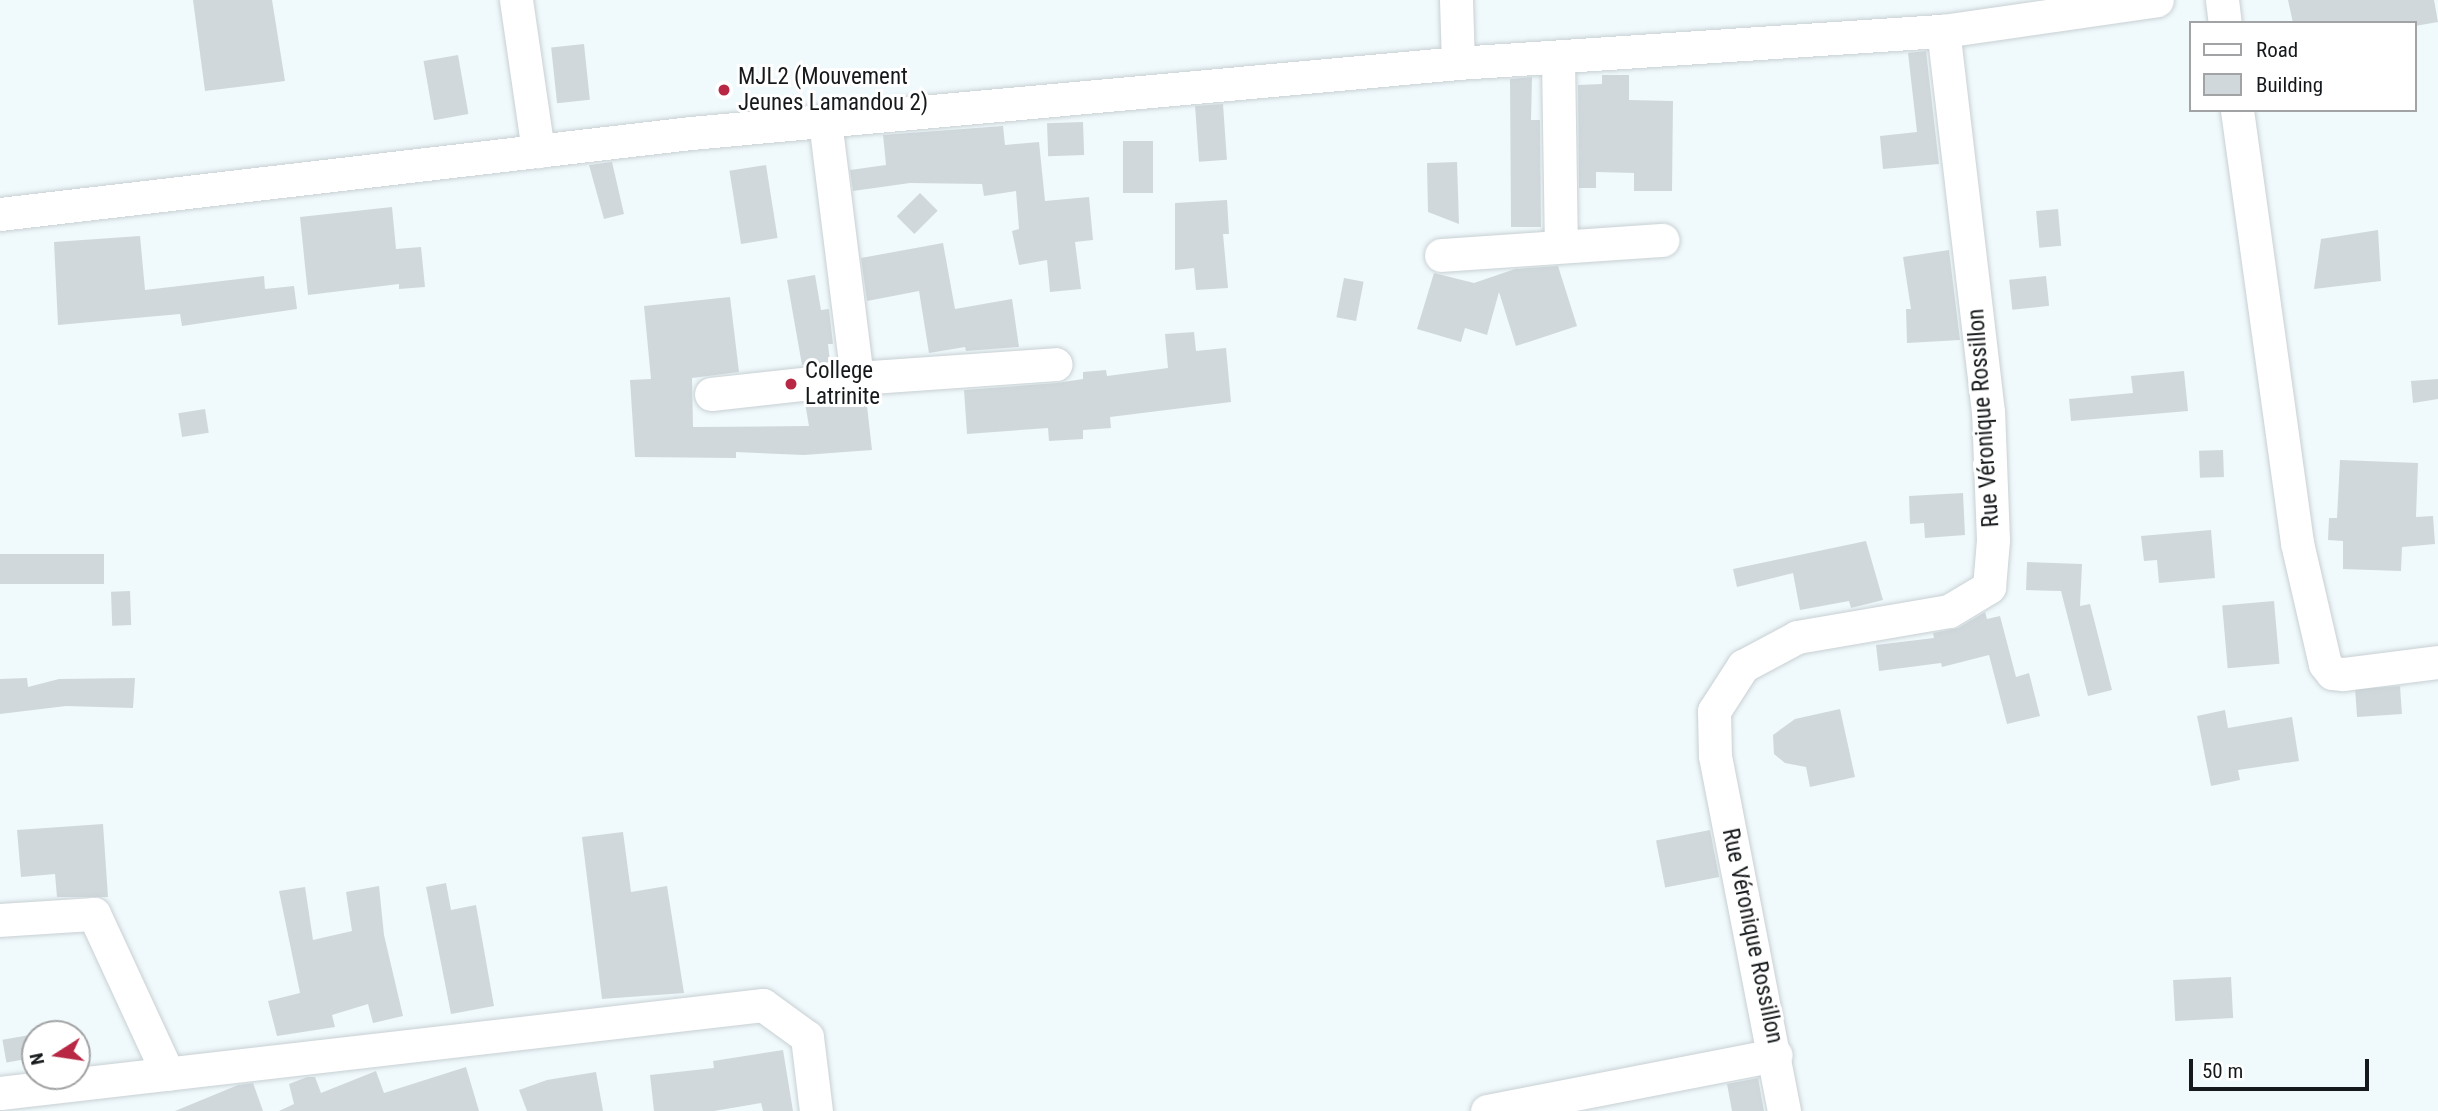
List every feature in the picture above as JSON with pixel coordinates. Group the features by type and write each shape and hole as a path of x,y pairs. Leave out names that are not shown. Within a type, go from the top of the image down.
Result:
{"street":[{"path":"516,0 538,151"},
{"path":"1456,0 1458,63"},
{"path":"2222,0 2225,21"},
{"path":"0,214 538,151 825,121 1458,63 1558,59 1943,32 2141,1"},
{"name":"Rue Véronique Rossillon","path":"1784,1111 1776,1055 1715,756 1714,711 1743,666 1797,637 1950,611 1989,587 1993,540 1988,411 1943,32"},
{"path":"1558,59 1561,246"},
{"path":"2237,112 2297,543 2325,664 2332,673 2343,674 2438,662"},
{"path":"825,121 857,378"},
{"path":"1441,255 1662,240"},
{"path":"711,394 857,378 1056,364"},
{"path":"0,920 94,914 169,1074"},
{"path":"0,1093 763,1005 807,1037 816,1111"},
{"path":"1487,1111 1776,1055"}],"building":[{"path":"193,0 272,0 285,81 205,91"},
{"path":"2288,0 2434,0 2438,22 2417,26 2417,21 2293,21"},
{"path":"584,44 590,100 557,103 551,47"},
{"path":"1926,51 1939,164 1883,169 1880,136 1917,132 1908,53"},
{"path":"458,55 468,114 434,120 424,61"},
{"path":"1602,75 1629,75 1629,100 1673,101 1672,191 1634,191 1634,173 1596,172 1596,188 1579,188 1578,85 1602,84"},
{"path":"1532,77 1531,120 1540,120 1541,227 1511,227 1510,79"},
{"path":"1223,104 1227,160 1199,162 1195,106"},
{"path":"1083,122 1084,155 1048,156 1047,123"},
{"path":"1003,126 1005,145 1039,142 1045,201 1089,197 1093,240 1075,242 1081,289 1050,292 1047,260 1019,265 1012,231 1019,229 1016,191 984,196 982,184 910,183 853,191 850,170 886,165 883,135"},
{"path":"1123,141 1153,141 1153,193 1123,193"},
{"path":"612,162 624,214 604,219 589,165"},
{"path":"1457,162 1459,224 1428,212 1427,163"},
{"path":"766,165 778,238 741,244 729,171"},
{"path":"920,193 938,211 914,234 897,216"},
{"path":"1227,200 1229,234 1223,234 1228,288 1196,290 1194,268 1175,270 1175,203"},
{"path":"392,207 396,249 421,247 425,287 399,289 399,284 308,295 300,217"},
{"path":"2058,209 2061,246 2039,248 2036,211"},
{"path":"2378,230 2381,281 2314,289 2321,239"},
{"path":"140,236 145,290 264,276 265,289 294,286 297,309 182,326 180,314 58,325 54,242"},
{"path":"943,243 955,309 1012,299 1019,347 966,351 965,347 929,353 919,291 867,301 861,258"},
{"path":"1949,250 1960,340 1907,343 1906,309 1911,309 1903,257"},
{"path":"1558,266 1577,326 1516,346 1499,292 1487,335 1465,328 1461,342 1417,329 1434,273 1474,283 1515,269"},
{"path":"815,275 821,310 829,309 833,344 828,344 830,362 802,365 787,280"},
{"path":"2046,276 2049,306 2012,310 2009,280"},
{"path":"1344,278 1364,282 1356,321 1336,317"},
{"path":"730,297 739,372 692,378 693,427 809,426 805,403 866,397 872,450 804,455 736,452 736,458 635,457 630,380 651,379 644,306"},
{"path":"1194,332 1196,351 1226,348 1231,402 1110,417 1111,428 1083,430 1083,439 1049,441 1048,428 967,434 964,390 1057,383 1083,379 1083,372 1106,370 1107,376 1168,368 1165,334"},
{"path":"2184,371 2188,411 2071,421 2069,399 2133,393 2131,376"},
{"path":"2438,379 2438,399 2413,403 2411,381"},
{"path":"205,409 209,433 182,437 178,413"},
{"path":"2223,450 2224,477 2200,478 2199,451"},
{"path":"2340,460 2418,463 2416,517 2433,516 2435,544 2402,547 2401,571 2343,569 2343,541 2328,540 2329,518 2337,518"},
{"path":"1963,493 1965,535 1925,538 1924,523 1910,524 1909,496"},
{"path":"2211,530 2215,578 2159,583 2157,560 2144,561 2141,536"},
{"path":"1866,541 1883,600 1851,608 1849,601 1800,610 1793,573 1737,587 1733,569"},
{"path":"0,554 104,554 104,584 0,584"},
{"path":"2027,562 2082,564 2080,606 2090,604 2112,690 2088,696 2061,591 2026,590"},
{"path":"130,591 131,625 112,626 111,592"},
{"path":"2274,601 2279,664 2228,668 2222,606"},
{"path":"1985,612 1987,619 2000,616 2016,677 2029,673 2040,716 2007,724 1989,655 1942,667 1941,663 1879,671 1876,645 1934,638 1933,633 1958,628"},
{"path":"27,678 28,687 59,679 135,678 133,708 66,706 0,714 0,679"},
{"path":"2400,686 2402,714 2357,717 2355,689"},
{"path":"1840,709 1855,777 1810,787 1806,767 1785,763 1774,754 1773,735 1795,719"},
{"path":"2225,710 2228,728 2292,717 2299,761 2238,770 2240,780 2211,786 2197,716"},
{"path":"103,824 108,897 57,897 55,874 21,877 17,830"},
{"path":"1710,830 1719,877 1665,888 1656,840"},
{"path":"623,832 631,892 667,886 684,993 602,999 582,837"},
{"path":"446,883 451,910 476,905 494,1006 451,1014 426,887"},
{"path":"379,886 384,935 403,1016 373,1023 368,1004 332,1015 335,1027 277,1036 268,1001 300,993 279,891 305,887 313,940 352,931 346,892"},
{"path":"2231,977 2233,1018 2175,1021 2173,980"},
{"path":"21,1037 21,1060 6,1063 2,1040"},
{"path":"783,1050 793,1111 763,1111 761,1103 714,1111 654,1111 650,1075 714,1068 713,1061"},
{"path":"466,1067 479,1111 279,1111 294,1104 289,1084 307,1077 315,1077 321,1093 376,1071 384,1093"},
{"path":"596,1072 603,1111 527,1111 519,1090 547,1080"},
{"path":"1758,1078 1764,1111 1732,1111 1727,1084"},
{"path":"253,1083 263,1111 175,1111 238,1085"}],"place":[{"name":"MJL2 (Mouvement Jeunes Lamandou 2)","path":"724,90"},
{"name":"College Latrinite","path":"791,384"}]}
